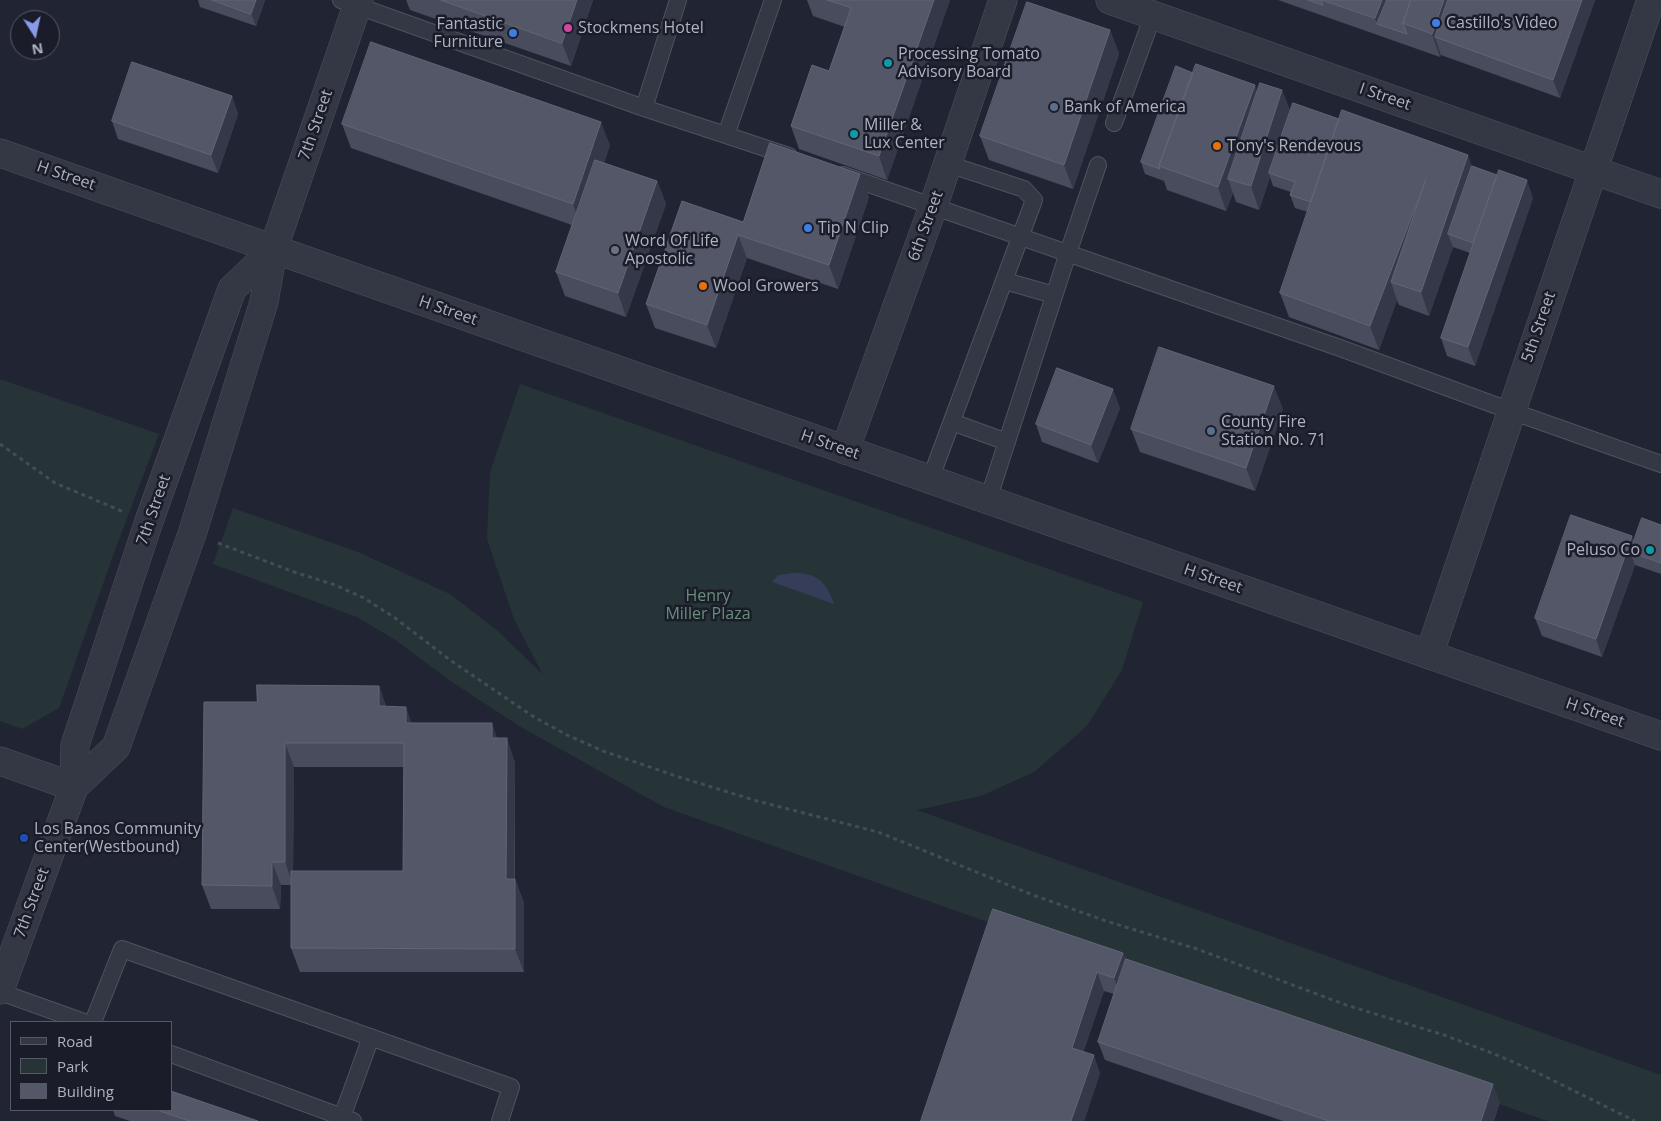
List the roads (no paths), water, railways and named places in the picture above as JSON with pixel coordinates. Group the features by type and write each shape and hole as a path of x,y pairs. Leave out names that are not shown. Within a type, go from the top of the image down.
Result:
{"street":[{"name":"6th Street","path":"845,450 933,207 1003,0"},
{"name":"I Street","path":"1110,0 1661,194"},
{"name":"5th Street","path":"1429,655 1651,0"},
{"name":"7th Street","path":"74,787 116,747 192,534 264,302 273,250 352,2"},
{"name":"H Street","path":"0,153 1661,736"},
{"name":"7th Street","path":"0,991 74,787 75,745 149,521 232,289 273,250"},
{"path":"0,761 74,787"}],"lane":[{"path":"644,108 678,0"},
{"path":"726,135 773,0"},
{"path":"352,2 644,108 802,161"},
{"path":"1114,123 1153,15"},
{"path":"930,480 1022,237 1034,200 1024,189 948,164"},
{"path":"988,500 1098,165"},
{"path":"830,171 1340,348 1661,464"},
{"path":"1005,281 1054,295"},
{"path":"952,422 1007,442"},
{"path":"93,1021 122,949 511,1086 500,1121"},
{"path":"0,991 81,1021"},
{"path":"172,1054 348,1119 371,1037"}],"water":[{"path":"802,573 820,580 828,590 834,604 772,582 778,575"}],"place":[{"name":"Castillo's Video","path":"1436,23"},
{"name":"Stockmens Hotel","path":"568,28"},
{"name":"Fantastic Furniture","path":"513,33"},
{"name":"Processing Tomato Advisory Board","path":"888,63"},
{"name":"Bank of America","path":"1054,107"},
{"name":"Miller & Lux Center","path":"854,134"},
{"name":"Tony's Rendevous","path":"1217,146"},
{"name":"Tip N Clip","path":"808,228"},
{"name":"Word Of Life Apostolic","path":"615,250"},
{"name":"Wool Growers","path":"703,286"},
{"name":"County Fire Station No. 71","path":"1211,431"},
{"name":"Peluso Co","path":"1650,550"},
{"name":"Los Banos Community Center(Westbound)","path":"24,838"}],"park label":[{"name":"Henry Miller Plaza","path":"708,605"}]}
